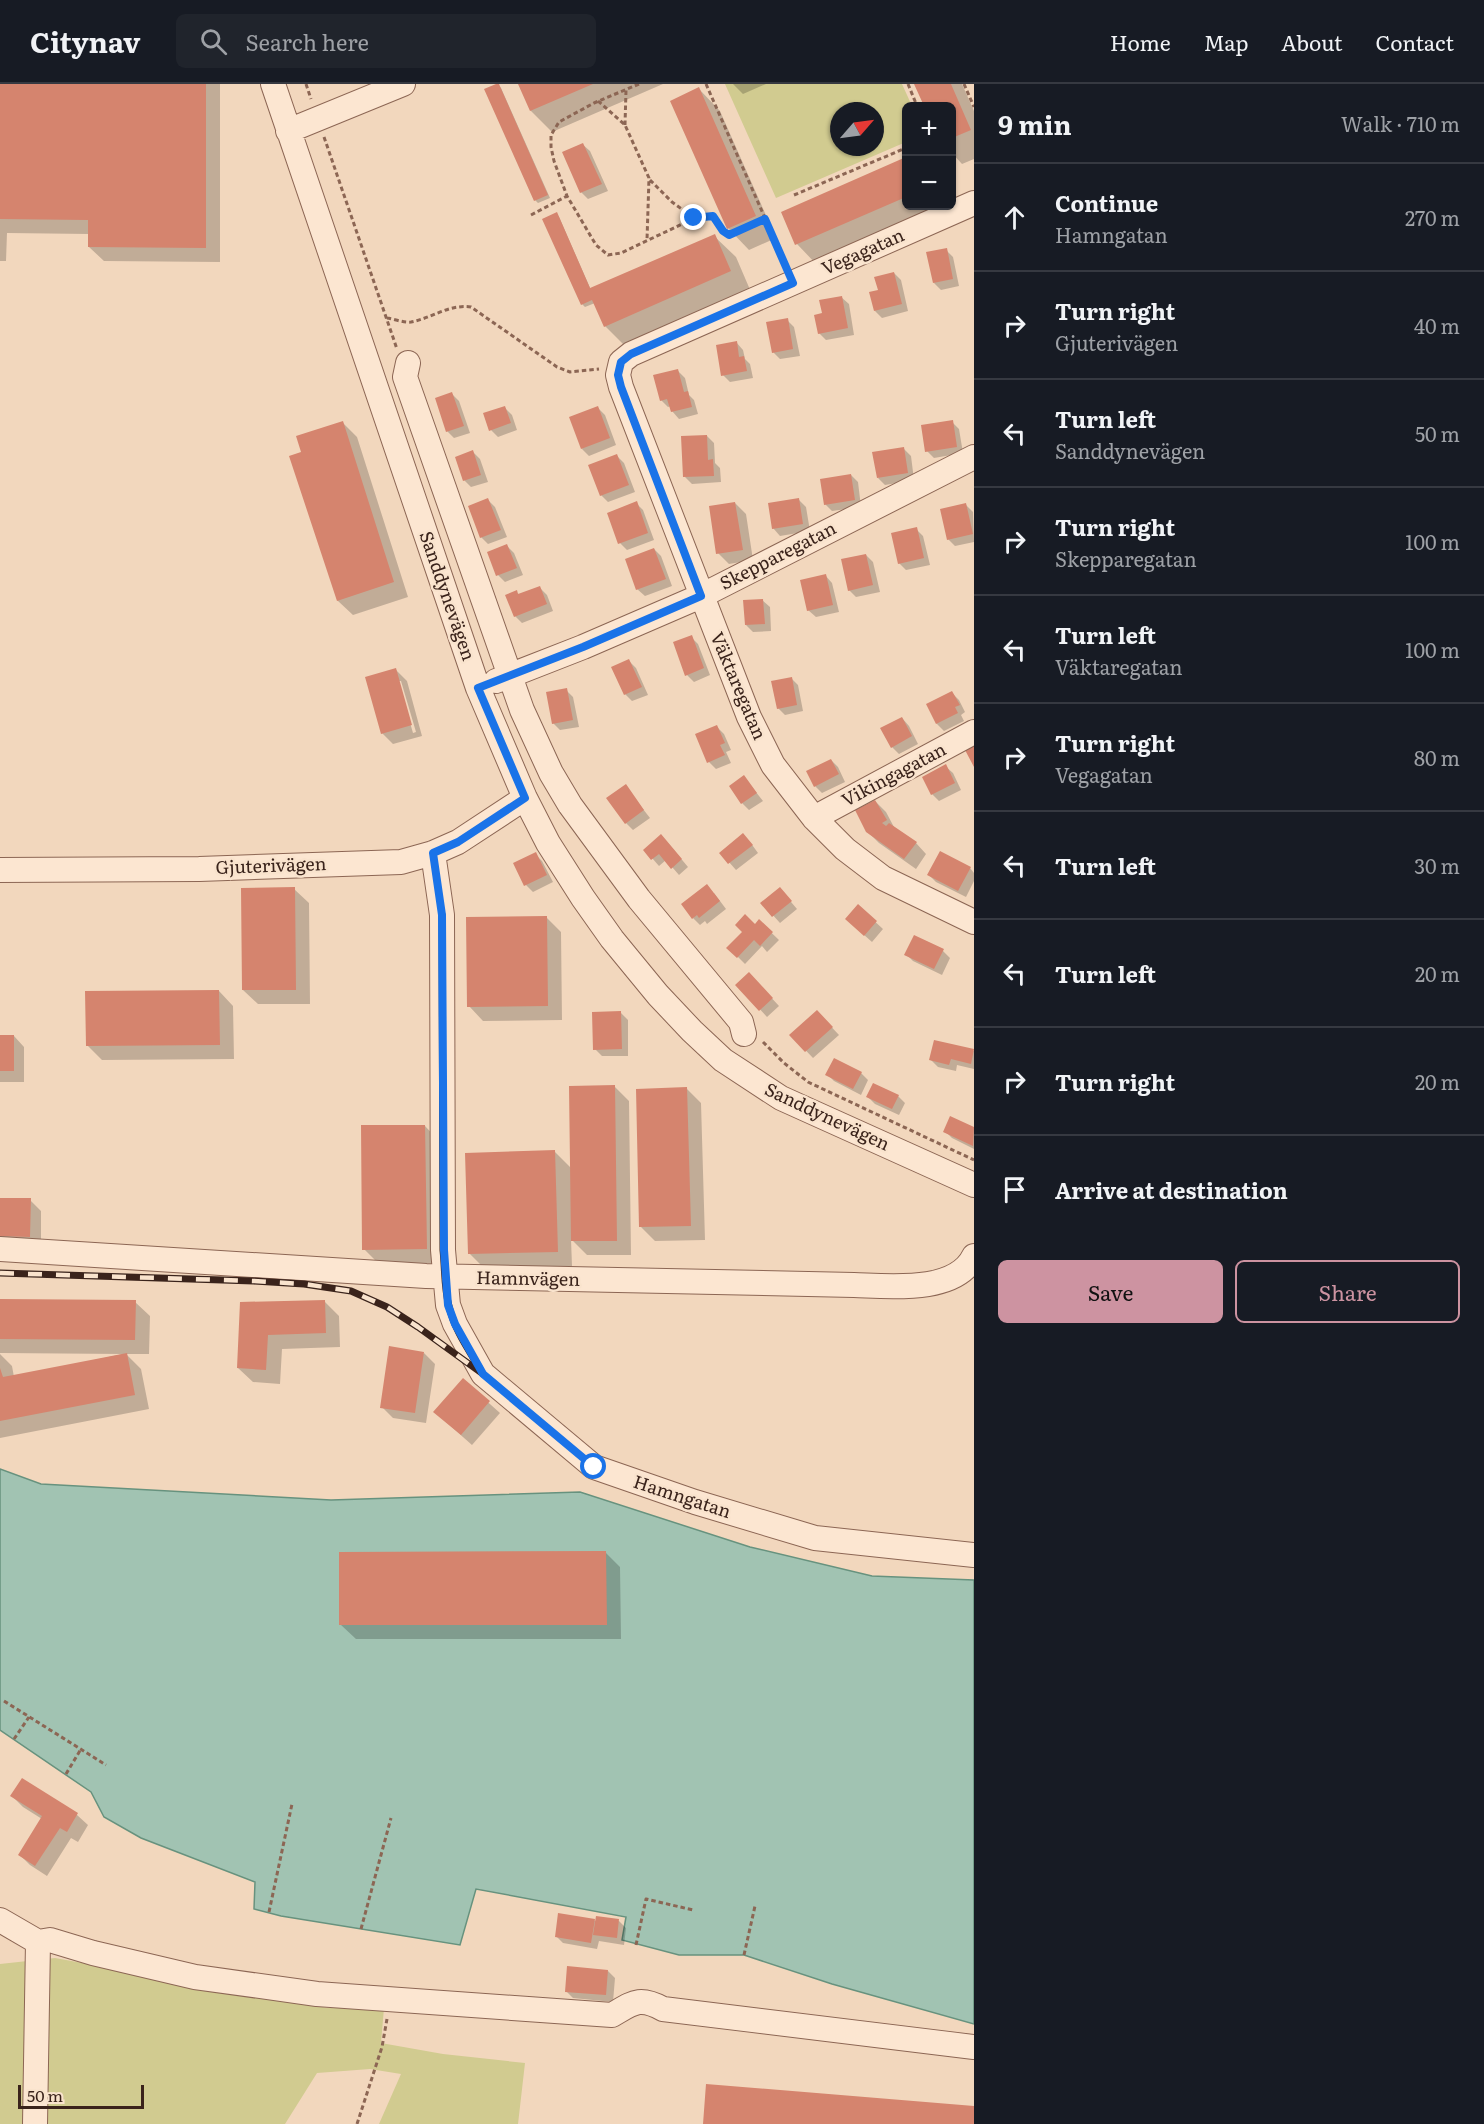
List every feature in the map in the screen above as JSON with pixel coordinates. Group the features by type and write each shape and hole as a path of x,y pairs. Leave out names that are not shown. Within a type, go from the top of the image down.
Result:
{"street":[{"name":"Sanddynevägen","path":"273,84 478,688 525,798 548,843 612,939 685,1023 723,1060 781,1098 974,1185"},
{"path":"288,131 318,120 359,93 403,84"},
{"name":"Vegagatan","path":"620,365 631,354 974,203"},
{"name":"Sanddynevägen","path":"408,363 405,378 522,710 551,773 570,805 639,899 741,1022 744,1034"},
{"name":"Väktaregatan","path":"620,365 618,375 621,387 749,717 773,765 814,818 845,849 883,878 974,922"},
{"name":"Skepparegatan","path":"478,688 583,647 701,596 974,457"},
{"name":"Vikingagatan","path":"814,818 974,732"},
{"name":"Gjuterivägen","path":"0,870 200,868 401,862 433,853 458,842 525,798"},
{"name":"Hamngatan","path":"433,853 442,915 443,1238 448,1305 455,1324 483,1374 594,1467 695,1502 815,1538 974,1555"},
{"name":"Hamnvägen","path":"0,1249 446,1277 917,1286 938,1283 957,1274 971,1262 974,1256"},
{"path":"0,1920 38,1942 50,1940 93,1953 195,1977 317,1994 612,2015 635,2002 650,2001 663,2009 974,2047"},
{"path":"35,2124 38,1942"}],"path":[{"path":"306,84 399,354 408,363"},
{"path":"639,84 598,101 559,122 551,135 554,161 567,196 596,245 608,255 621,253 694,218 713,216 723,231 729,235 765,219"},
{"path":"706,84 793,283"},
{"path":"908,84 915,102"},
{"path":"964,84 974,107"},
{"path":"625,125 626,90"},
{"path":"598,101 625,125 649,178 672,202 694,218"},
{"path":"794,195 902,150"},
{"path":"647,240 649,178"},
{"path":"531,215 567,196"},
{"path":"387,318 409,322 450,308 471,307 557,367 570,372 620,365"},
{"path":"744,1034 755,1034 784,1063 808,1082 974,1160"},
{"path":"4,1701 106,1765"},
{"path":"14,1739 29,1717"},
{"path":"66,1774 81,1749"},
{"path":"269,1912 292,1804"},
{"path":"361,1929 391,1818"},
{"path":"636,1945 646,1899 693,1910"},
{"path":"744,1955 755,1906"},
{"path":"357,2124 382,2047 391,1998"}],"shaded area":[{"path":"725,84 902,84 910,102 902,102 902,144 884,151 884,102 830,102 830,156 874,156 776,198"},
{"path":"0,1469 41,1484 331,1500 580,1492 750,1547 872,1576 974,1580 974,2024 832,1984 744,1955 679,1955 622,1940 626,1917 476,1889 460,1945 281,1916 254,1909 255,1882 141,1838 104,1817 91,1792 0,1730"},
{"path":"55,1958 328,2008 384,2008 381,2043 443,2054 525,2063 518,2124 379,2124 401,2074 370,2069 317,2073 285,2124 0,2124 0,1964"}],"building":[{"path":"0,84 206,84 206,248 88,247 88,220 0,219"},
{"path":"499,84 548,195 534,201 484,89"},
{"path":"518,84 593,84 530,111"},
{"path":"914,84 951,84 971,130 956,136 956,102 922,102"},
{"path":"699,87 756,216 727,229 670,101"},
{"path":"583,143 602,184 580,193 562,152"},
{"path":"902,159 902,199 795,245 781,212"},
{"path":"557,212 590,288 715,234 731,271 604,327 592,300 581,305 542,219"},
{"path":"947,248 953,279 933,283 926,252"},
{"path":"894,272 902,304 874,311 869,292 878,290 874,277"},
{"path":"842,296 848,328 818,334 814,315 822,313 819,300"},
{"path":"788,318 793,349 772,353 766,322"},
{"path":"737,341 739,357 744,356 747,371 721,376 716,345"},
{"path":"678,369 684,392 688,391 692,407 671,412 667,399 660,401 653,375"},
{"path":"452,392 464,426 446,432 435,398"},
{"path":"505,406 511,423 489,431 483,413"},
{"path":"598,406 610,438 581,449 569,417"},
{"path":"953,420 957,447 925,452 921,425"},
{"path":"343,421 394,582 337,601 289,456 301,452 296,436"},
{"path":"707,435 708,460 713,459 714,476 683,477 681,436"},
{"path":"904,447 908,473 877,478 872,452"},
{"path":"473,450 481,475 463,481 455,457"},
{"path":"617,454 629,485 600,496 588,465"},
{"path":"851,474 855,500 824,505 820,479"},
{"path":"488,498 501,530 480,538 468,506"},
{"path":"799,498 803,524 772,529 768,503"},
{"path":"637,501 648,533 618,544 607,513"},
{"path":"735,502 743,550 716,554 709,506"},
{"path":"966,503 973,534 947,540 940,509"},
{"path":"917,527 924,558 898,564 891,533"},
{"path":"507,544 517,568 496,576 487,552"},
{"path":"654,548 666,579 636,590 625,559"},
{"path":"866,554 873,585 848,591 841,559"},
{"path":"826,574 833,605 807,611 800,580"},
{"path":"540,586 547,604 514,617 505,595 517,590 518,594"},
{"path":"763,599 765,624 745,625 743,600"},
{"path":"692,635 704,668 685,676 673,642"},
{"path":"629,659 642,687 624,695 611,667"},
{"path":"396,668 412,725 381,734 365,677"},
{"path":"792,677 797,705 777,709 771,681"},
{"path":"567,688 573,720 552,724 546,692"},
{"path":"952,691 960,705 955,707 958,713 936,724 926,704"},
{"path":"902,717 912,736 891,748 880,728"},
{"path":"717,725 725,743 720,745 725,755 707,763 695,734"},
{"path":"974,746 974,767 965,750"},
{"path":"831,759 839,774 814,787 806,771"},
{"path":"946,764 955,783 931,795 922,777"},
{"path":"744,775 757,793 741,804 729,786"},
{"path":"626,784 644,810 625,824 606,798"},
{"path":"875,800 887,820 882,823 886,826 889,823 917,842 904,859 866,832 855,810"},
{"path":"743,833 753,845 728,864 719,853"},
{"path":"661,834 682,859 671,869 659,854 651,860 643,850"},
{"path":"940,851 971,867 958,891 927,875"},
{"path":"536,852 547,875 524,886 513,863"},
{"path":"707,884 720,901 699,918 697,915 692,919 681,904"},
{"path":"295,887 296,990 242,990 241,888"},
{"path":"780,887 792,901 772,917 760,903"},
{"path":"858,904 877,921 864,936 845,919"},
{"path":"745,914 755,924 759,919 773,932 760,946 754,940 737,958 726,948 742,932 735,925"},
{"path":"547,916 548,1006 467,1007 466,917"},
{"path":"914,935 944,949 934,969 904,955"},
{"path":"749,972 773,998 759,1011 735,985"},
{"path":"219,990 220,1045 86,1046 85,991"},
{"path":"817,1010 833,1027 805,1052 789,1035"},
{"path":"621,1011 622,1049 593,1050 592,1012"},
{"path":"0,1035 14,1035 14,1071 0,1071"},
{"path":"934,1040 974,1049 971,1064 951,1059 949,1065 929,1060"},
{"path":"834,1058 862,1072 853,1089 825,1075"},
{"path":"873,1083 899,1095 892,1109 866,1097"},
{"path":"615,1085 617,1241 571,1241 569,1086"},
{"path":"687,1087 691,1226 639,1227 636,1089"},
{"path":"950,1116 974,1127 973,1146 943,1132"},
{"path":"361,1125 425,1125 427,1249 362,1250"},
{"path":"555,1150 558,1252 468,1254 465,1153"},
{"path":"0,1198 31,1198 30,1237 0,1236"},
{"path":"0,1299 136,1300 135,1340 0,1339"},
{"path":"325,1300 326,1333 268,1335 266,1370 237,1368 240,1302"},
{"path":"389,1346 424,1352 415,1413 380,1408"},
{"path":"127,1353 135,1395 0,1421 0,1368 3,1377"},
{"path":"463,1378 490,1401 461,1435 433,1412"},
{"path":"606,1551 607,1625 339,1625 339,1552"},
{"path":"22,1778 78,1813 67,1832 60,1828 35,1866 18,1855 42,1816 10,1796"},
{"path":"558,1913 595,1919 591,1943 555,1937"},
{"path":"596,1916 619,1919 617,1938 593,1935"},
{"path":"567,1966 608,1970 606,1995 565,1992"},
{"path":"706,2084 974,2106 974,2124 703,2124"}],"railway":[{"path":"442,915 445,1286 454,1323 480,1369"},
{"path":"0,1273 254,1281 304,1284 351,1291 387,1307 483,1374"}],"route":[{"path":"594,1467 483,1374 455,1324 448,1305 444,1250 442,915 433,853 458,842 525,798 478,688 583,647 701,596 621,387 618,375 621,362 631,354 793,283 765,219 729,235 723,231 713,216 694,218"}]}
